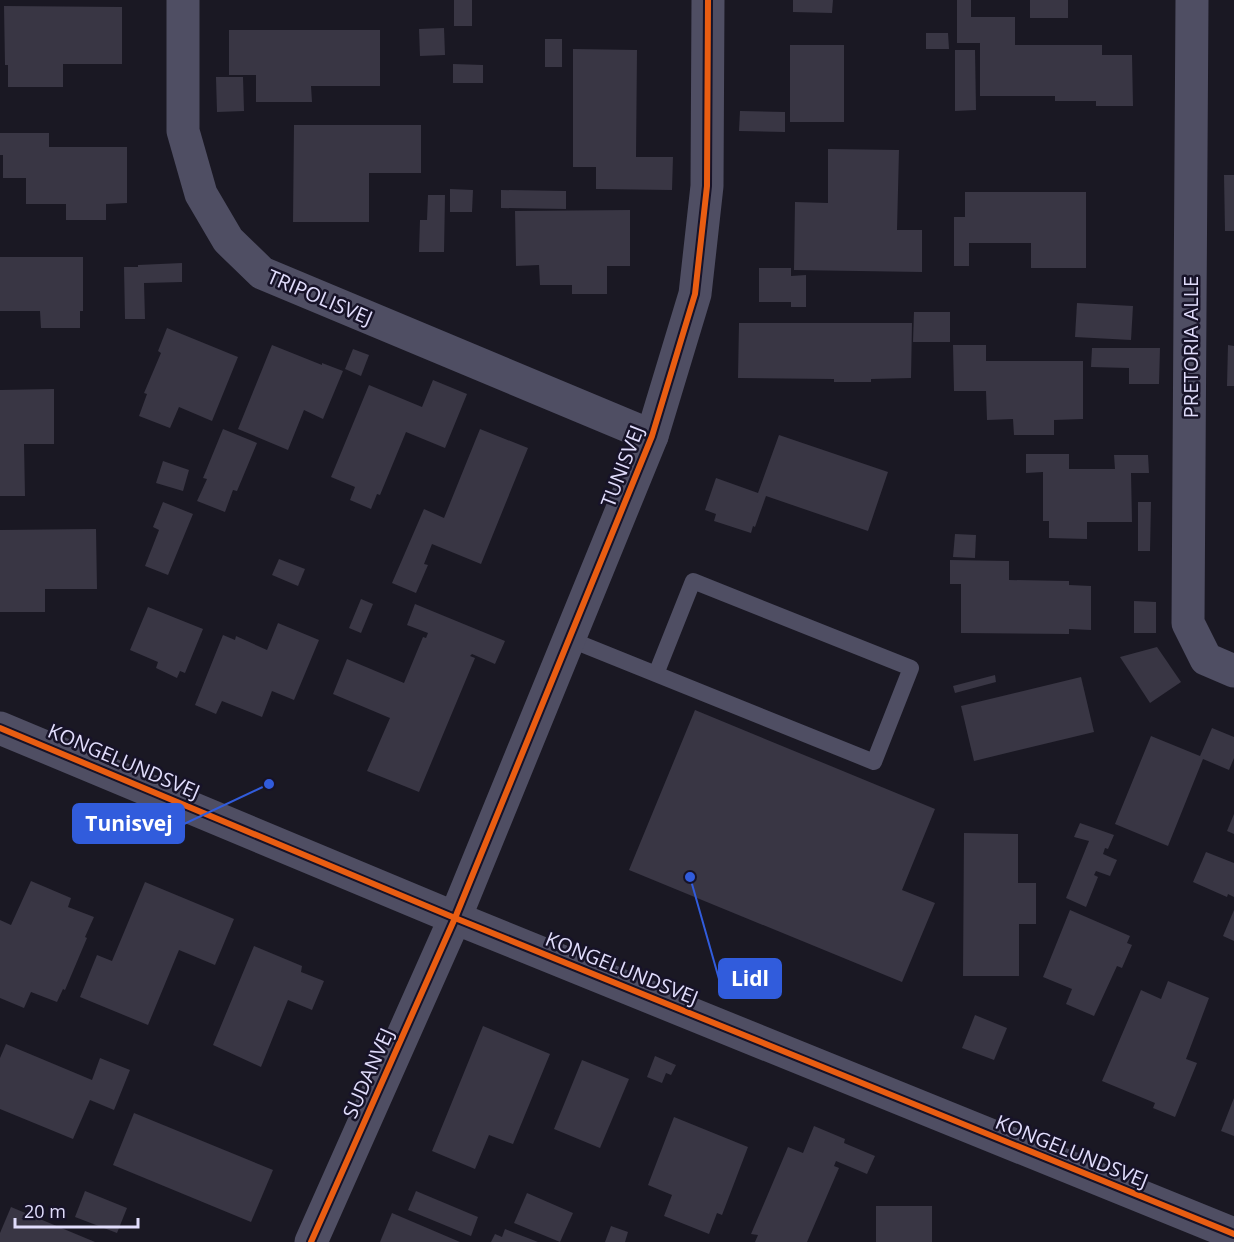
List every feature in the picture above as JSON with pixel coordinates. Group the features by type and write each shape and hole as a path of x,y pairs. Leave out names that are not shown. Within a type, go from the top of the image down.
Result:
{"street":[{"name":"TRIPOLISVEJ","path":"183,0 183,131 198,184 201,194 228,240 262,273 652,435"},
{"name":"TUNISVEJ","path":"455,918 652,435 695,294 707,186 708,0"},
{"name":"PRETORIA ALLE","path":"1192,0 1188,623 1206,659 1234,670"},
{"name":"KONGELUNDSVEJ","path":"0,728 455,918 1234,1234"},
{"name":"SUDANVEJ","path":"311,1242 455,918"}],"lane":[{"path":"569,639 874,762 911,668 693,581 656,674"}],"building":[{"path":"454,0 472,0 472,26 454,26"},
{"path":"793,0 833,0 832,13 793,12"},
{"path":"957,0 971,0 971,17 1015,17 1015,45 1102,45 1102,55 1132,55 1133,106 1096,106 1096,101 1055,101 1055,96 980,96 980,43 957,43"},
{"path":"1030,0 1068,0 1068,18 1030,18"},
{"path":"4,6 122,7 122,64 63,64 63,87 8,87 8,65 5,65"},
{"path":"444,28 445,55 420,56 419,29"},
{"path":"229,30 380,30 380,86 311,86 312,102 256,102 256,75 229,75"},
{"path":"926,33 948,33 949,49 926,49"},
{"path":"545,39 562,39 562,67 545,67"},
{"path":"790,45 844,45 844,122 790,122"},
{"path":"573,49 637,50 636,157 673,157 672,190 596,189 596,167 573,167"},
{"path":"955,50 975,50 976,110 955,111"},
{"path":"453,64 483,65 483,83 453,83"},
{"path":"216,77 243,77 244,111 217,112"},
{"path":"740,111 785,112 785,132 739,131"},
{"path":"294,125 421,125 421,173 369,173 369,222 293,222"},
{"path":"0,133 49,133 49,147 127,147 127,203 106,204 106,220 66,220 66,204 26,204 26,178 3,178"},
{"path":"828,149 899,150 897,230 922,230 922,272 794,270 795,202 828,203"},
{"path":"1224,175 1234,175 1234,231 1225,231"},
{"path":"450,189 473,190 472,212 450,212"},
{"path":"501,190 566,191 566,209 501,208"},
{"path":"965,192 1086,192 1086,268 1031,268 1031,243 969,243 969,266 954,266 954,217 965,217"},
{"path":"428,195 445,195 444,252 419,252 420,220 427,220"},
{"path":"630,210 630,266 607,266 607,294 572,294 572,285 540,285 539,265 516,266 515,211"},
{"path":"0,257 83,257 83,311 80,311 80,328 41,328 40,311 0,311"},
{"path":"182,263 182,282 144,283 145,319 125,319 124,267"},
{"path":"759,268 791,268 791,276 806,275 806,307 791,307 791,302 759,302"},
{"path":"1077,303 1133,306 1131,340 1075,337"},
{"path":"914,312 950,312 950,342 913,342"},
{"path":"739,323 912,323 911,378 871,379 871,382 834,382 834,379 738,378"},
{"path":"167,328 238,357 212,421 179,407 170,428 139,416 147,394 144,393 161,353 158,351"},
{"path":"272,345 343,371 323,419 304,410 288,450 238,429"},
{"path":"953,345 986,345 986,361 1083,361 1083,419 1054,420 1054,435 1014,435 1013,419 987,420 986,391 954,391"},
{"path":"1228,345 1234,346 1234,386 1227,386"},
{"path":"1092,348 1160,348 1159,384 1129,384 1129,368 1091,367"},
{"path":"353,349 369,355 361,376 345,369"},
{"path":"433,380 467,394 445,448 406,432 380,495 377,494 371,509 350,500 355,487 331,477 369,385 422,407"},
{"path":"54,389 54,444 24,444 25,496 0,496 0,390"},
{"path":"223,429 257,443 237,491 233,490 225,512 197,501 207,479 203,478"},
{"path":"480,429 528,448 481,564 432,544 424,564 428,565 416,593 392,583 424,509 444,518"},
{"path":"779,435 888,472 868,531 766,496 751,533 714,521 716,514 705,510 716,478 758,493"},
{"path":"1026,454 1069,454 1069,469 1115,469 1114,455 1148,455 1149,473 1131,473 1132,522 1087,522 1087,539 1049,538 1049,521 1043,521 1043,472 1026,473"},
{"path":"163,461 189,470 183,491 156,483"},
{"path":"163,502 193,514 168,575 145,566 159,530 153,527"},
{"path":"1138,502 1151,502 1150,551 1138,551"},
{"path":"96,529 97,589 45,589 45,612 0,612 0,530"},
{"path":"955,534 976,535 975,558 953,557"},
{"path":"279,559 305,569 298,586 272,575"},
{"path":"950,560 1009,561 1009,580 1069,581 1069,585 1091,586 1091,630 1069,629 1069,634 961,633 961,584 950,584"},
{"path":"361,599 373,604 361,633 349,628"},
{"path":"1134,601 1156,602 1156,633 1134,633"},
{"path":"415,604 505,641 495,664 472,654 470,656 475,658 419,792 367,771 390,718 333,694 347,659 404,683 423,637 426,638 428,633 407,625"},
{"path":"148,607 203,629 185,673 180,671 177,678 156,668 158,662 130,650"},
{"path":"278,623 319,640 294,700 272,691 262,717 222,701 216,714 195,705 223,635 235,640 236,636 267,650"},
{"path":"1157,647 1181,682 1150,703 1120,657"},
{"path":"995,675 996,682 955,693 953,686"},
{"path":"1081,677 1094,732 974,761 961,706"},
{"path":"695,710 935,809 902,890 935,903 902,982 629,870"},
{"path":"1212,728 1234,737 1234,758 1229,770 1203,759 1168,846 1115,824 1151,736 1200,756"},
{"path":"1234,814 1234,834 1227,831"},
{"path":"1080,823 1114,835 1108,849 1105,848 1103,854 1117,860 1110,876 1096,871 1094,875 1098,877 1086,907 1066,898 1089,841 1074,837"},
{"path":"964,833 1018,834 1018,883 1036,883 1036,924 1019,924 1019,976 963,976"},
{"path":"1206,852 1234,863 1234,897 1228,894 1227,897 1193,882"},
{"path":"31,881 71,898 68,907 94,917 65,990 63,989 57,1002 31,992 24,1008 0,998 0,920 11,925"},
{"path":"145,882 234,919 215,965 179,950 148,1025 80,997 97,955 112,961"},
{"path":"1070,910 1130,936 1127,943 1132,945 1122,968 1117,966 1094,1016 1066,1004 1072,989 1043,977"},
{"path":"1234,910 1234,941 1223,936"},
{"path":"254,946 302,966 301,972 324,981 312,1010 288,1000 261,1067 213,1045"},
{"path":"1168,981 1209,998 1186,1059 1197,1063 1175,1117 1153,1108 1155,1103 1102,1081 1141,990 1161,999"},
{"path":"975,1015 1007,1028 994,1060 962,1048"},
{"path":"483,1026 550,1054 513,1144 489,1135 475,1169 432,1151"},
{"path":"6,1044 92,1080 100,1058 130,1070 114,1110 90,1100 73,1139 0,1109 0,1058"},
{"path":"655,1056 676,1065 671,1075 666,1073 662,1083 647,1077"},
{"path":"582,1060 629,1079 600,1148 554,1129"},
{"path":"1234,1098 1234,1136 1221,1131"},
{"path":"134,1113 273,1170 251,1222 113,1165"},
{"path":"674,1117 748,1147 722,1215 717,1213 709,1234 664,1216 672,1195 648,1185"},
{"path":"814,1126 845,1139 844,1143 875,1156 867,1174 836,1161 834,1166 839,1168 807,1242 755,1242 758,1235 751,1234 788,1147 803,1153"},
{"path":"85,1191 127,1208 117,1233 75,1217"},
{"path":"416,1191 478,1217 471,1236 408,1210"},
{"path":"527,1193 573,1213 560,1242 514,1223"},
{"path":"876,1206 932,1206 932,1242 876,1242"},
{"path":"11,1207 95,1242 0,1242 0,1233"},
{"path":"392,1213 460,1242 380,1242"},
{"path":"611,1226 628,1232 625,1242 605,1242"},
{"path":"505,1229 538,1242 491,1242 495,1234 502,1237"}],"cycle path":[{"path":"311,1242 455,918 652,436 695,294 707,186 708,0"},
{"path":"0,728 455,918 1234,1234"}],"place":[{"name":"Tunisvej","path":"269,784"},
{"name":"Lidl","path":"690,877"}]}
